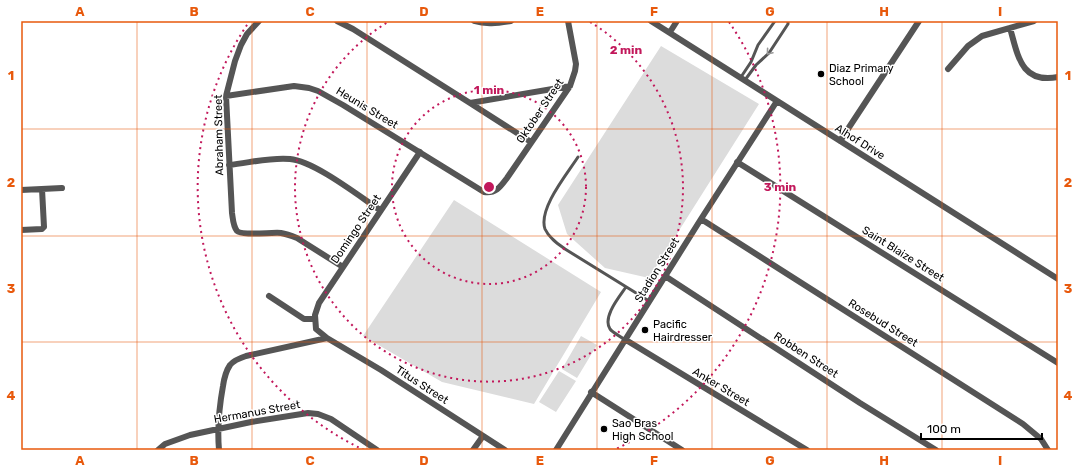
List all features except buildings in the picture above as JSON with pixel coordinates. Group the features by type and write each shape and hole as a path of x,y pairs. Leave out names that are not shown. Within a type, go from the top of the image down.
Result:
{"street":[{"name":"Abraham Street","path":"260,21 247,34 241,45 235,61 226,96 229,165 234,226 238,232 244,233 280,233 289,235 343,267"},
{"path":"337,21 353,29 531,142"},
{"path":"474,21 494,24 511,21"},
{"name":"Oktober Street","path":"484,192 493,192 500,188 570,86 576,64 568,21"},
{"name":"Alhof Drive","path":"651,21 1058,279"},
{"path":"670,32 677,21"},
{"path":"840,142 919,21"},
{"path":"948,70 968,46 976,39 993,32 1034,21"},
{"path":"1010,28 1018,57 1028,73 1043,78 1058,77"},
{"name":"Heunis Street","path":"226,96 294,86 309,88 336,101 484,192"},
{"path":"470,102 570,86"},
{"name":"Stadion Street","path":"556,450 591,392 626,340 649,301 777,101"},
{"name":"Domingo Street","path":"314,319 319,303 420,152"},
{"path":"229,165 280,159 292,159 309,164 380,210"},
{"name":"Saint Blaize Street","path":"737,162 1058,363"},
{"path":"21,190 62,188"},
{"path":"21,230 42,229 44,227 42,189"},
{"name":"Rosebud Street","path":"701,219 1023,424 1041,440 1048,450"},
{"name":"Robben Street","path":"665,276 860,403 936,450"},
{"path":"269,296 304,319 314,319"},
{"name":"Titus Street","path":"314,319 316,329 327,338 381,370 505,450"},
{"path":"219,450 217,429 218,411 224,378 230,365 236,360 246,356 327,338"},
{"name":"Anker Street","path":"626,340 807,450"},
{"path":"591,392 682,450"},
{"name":"Hermanus Street","path":"158,450 165,444 176,440 217,429 297,414 318,414 331,419 377,450"},
{"path":"473,450 483,436"}],"lane":[{"path":"743,79 758,45 775,21"},
{"path":"743,79 769,53 788,24 788,21"},
{"path":"578,157 547,205 544,218 546,230 553,240 565,250 649,301"},
{"path":"626,287 607,319 610,330 626,340"}],"shaded area":[{"path":"661,46 759,104 649,278 605,268 567,234 558,205"},
{"path":"454,200 601,292 534,404 442,382 363,336"},
{"path":"581,336 597,345 577,378 562,369"},
{"path":"559,371 576,381 556,412 539,402"}],"place":[{"name":"Diaz Primary School","path":"821,74"},
{"name":"Pacific Hairdresser","path":"645,330"},
{"name":"Sao Bras High School","path":"604,429"}]}
